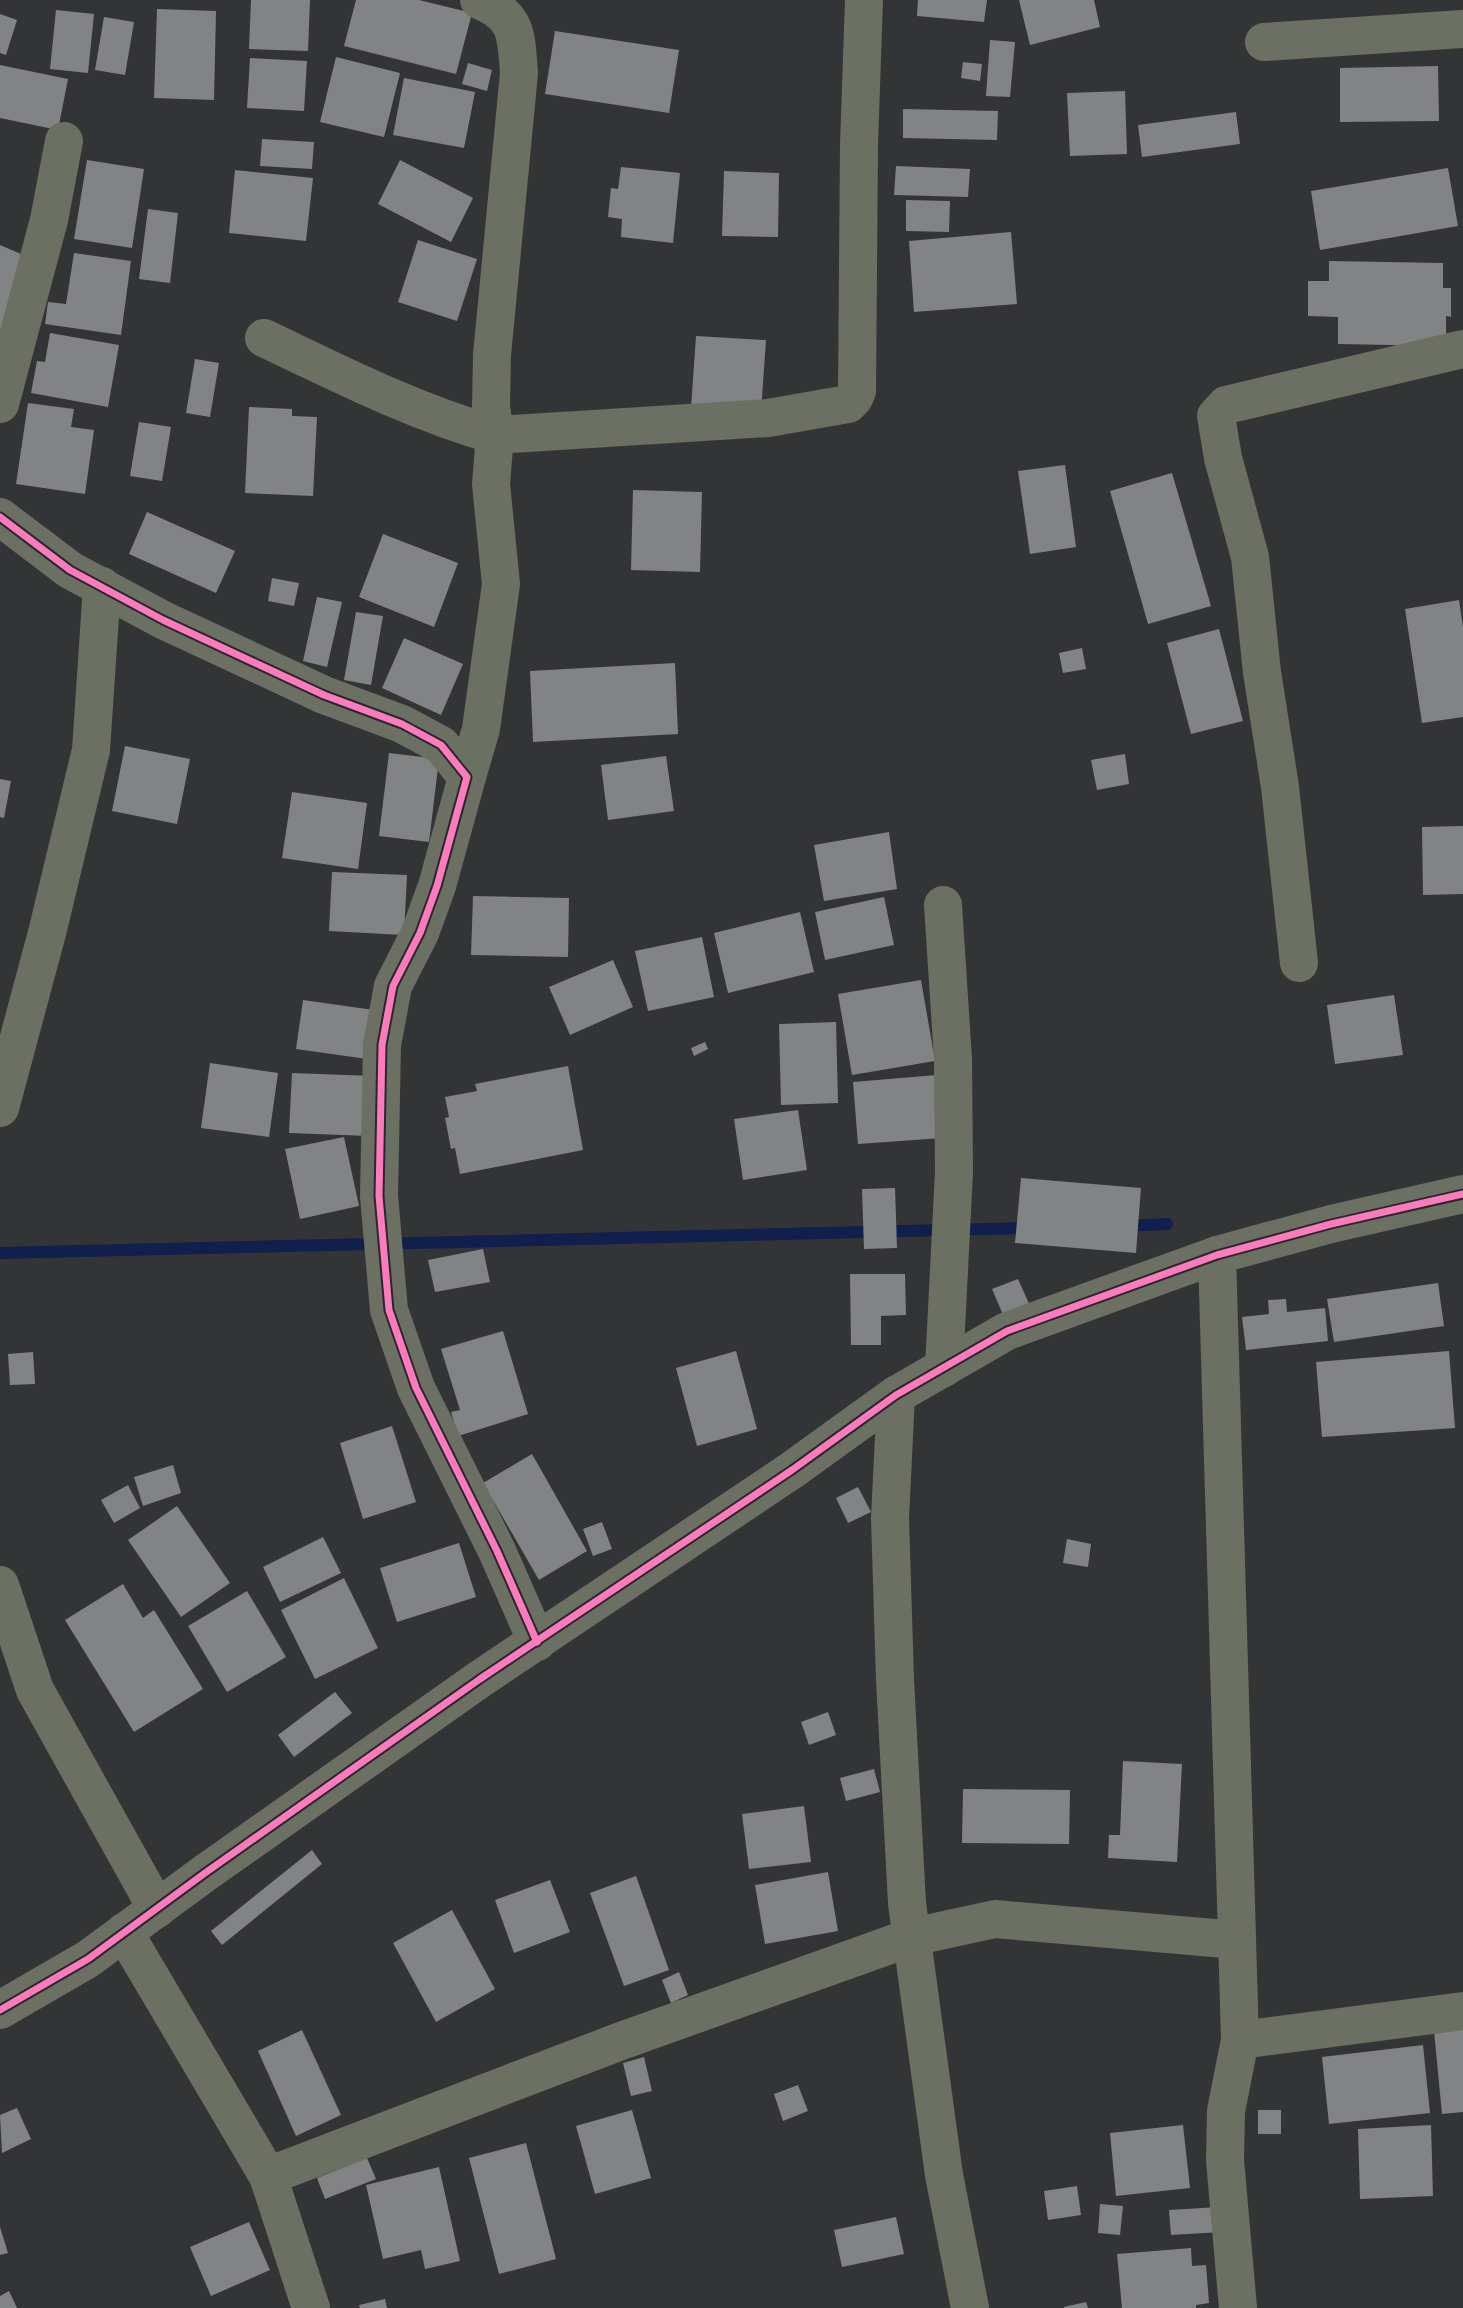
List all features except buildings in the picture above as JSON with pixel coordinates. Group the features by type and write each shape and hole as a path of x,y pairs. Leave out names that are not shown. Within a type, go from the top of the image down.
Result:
{"street":[{"path":"479,0 498,8 516,32 519,72 492,355 491,406 495,435 491,484 501,584 481,729 438,886 393,986 382,1045 379,1196 389,1310 415,1388 497,1550 537,1642"},
{"path":"264,338 398,401 453,423 495,435 768,418 848,404 857,391 859,145 864,0"},
{"path":"1264,43 1463,29"},
{"path":"0,404 49,220 64,141"},
{"path":"1299,962 1280,787 1262,672 1250,557 1223,458 1216,416 1226,405 1463,349"},
{"path":"0,517 70,570 163,620 324,695 402,724 441,744 467,777"},
{"path":"0,1108 92,750 102,586"},
{"path":"943,905 953,1059 954,1172 944,1368"},
{"path":"0,2011 88,1959 392,1741 792,1470 896,1395 1007,1331 1217,1255 1331,1224 1463,1194"},
{"path":"1217,1255 1240,2040 1226,2111 1225,2160 1238,2308"},
{"path":"896,1395 890,1518 906,1903 944,2175 970,2308"},
{"path":"0,1585 35,1690 157,1909"},
{"path":"268,2176 621,2041 912,1937 995,1919 1237,1940"},
{"path":"124,1932 268,2176 311,2308"},
{"path":"1240,2040 1463,2011"}],"waterway":[{"path":"1122,1226 1167,1224"},
{"path":"0,1253 1033,1228"}],"cycle path":[{"path":"0,517 70,570 163,620 324,695 402,724 441,745 467,777 437,886 420,933 393,986 382,1045 379,1196 389,1310 416,1388 497,1551 537,1642"},
{"path":"0,2010 88,1959 480,1679 792,1470 896,1395 1007,1331 1217,1255 1331,1224 1463,1194"}]}
